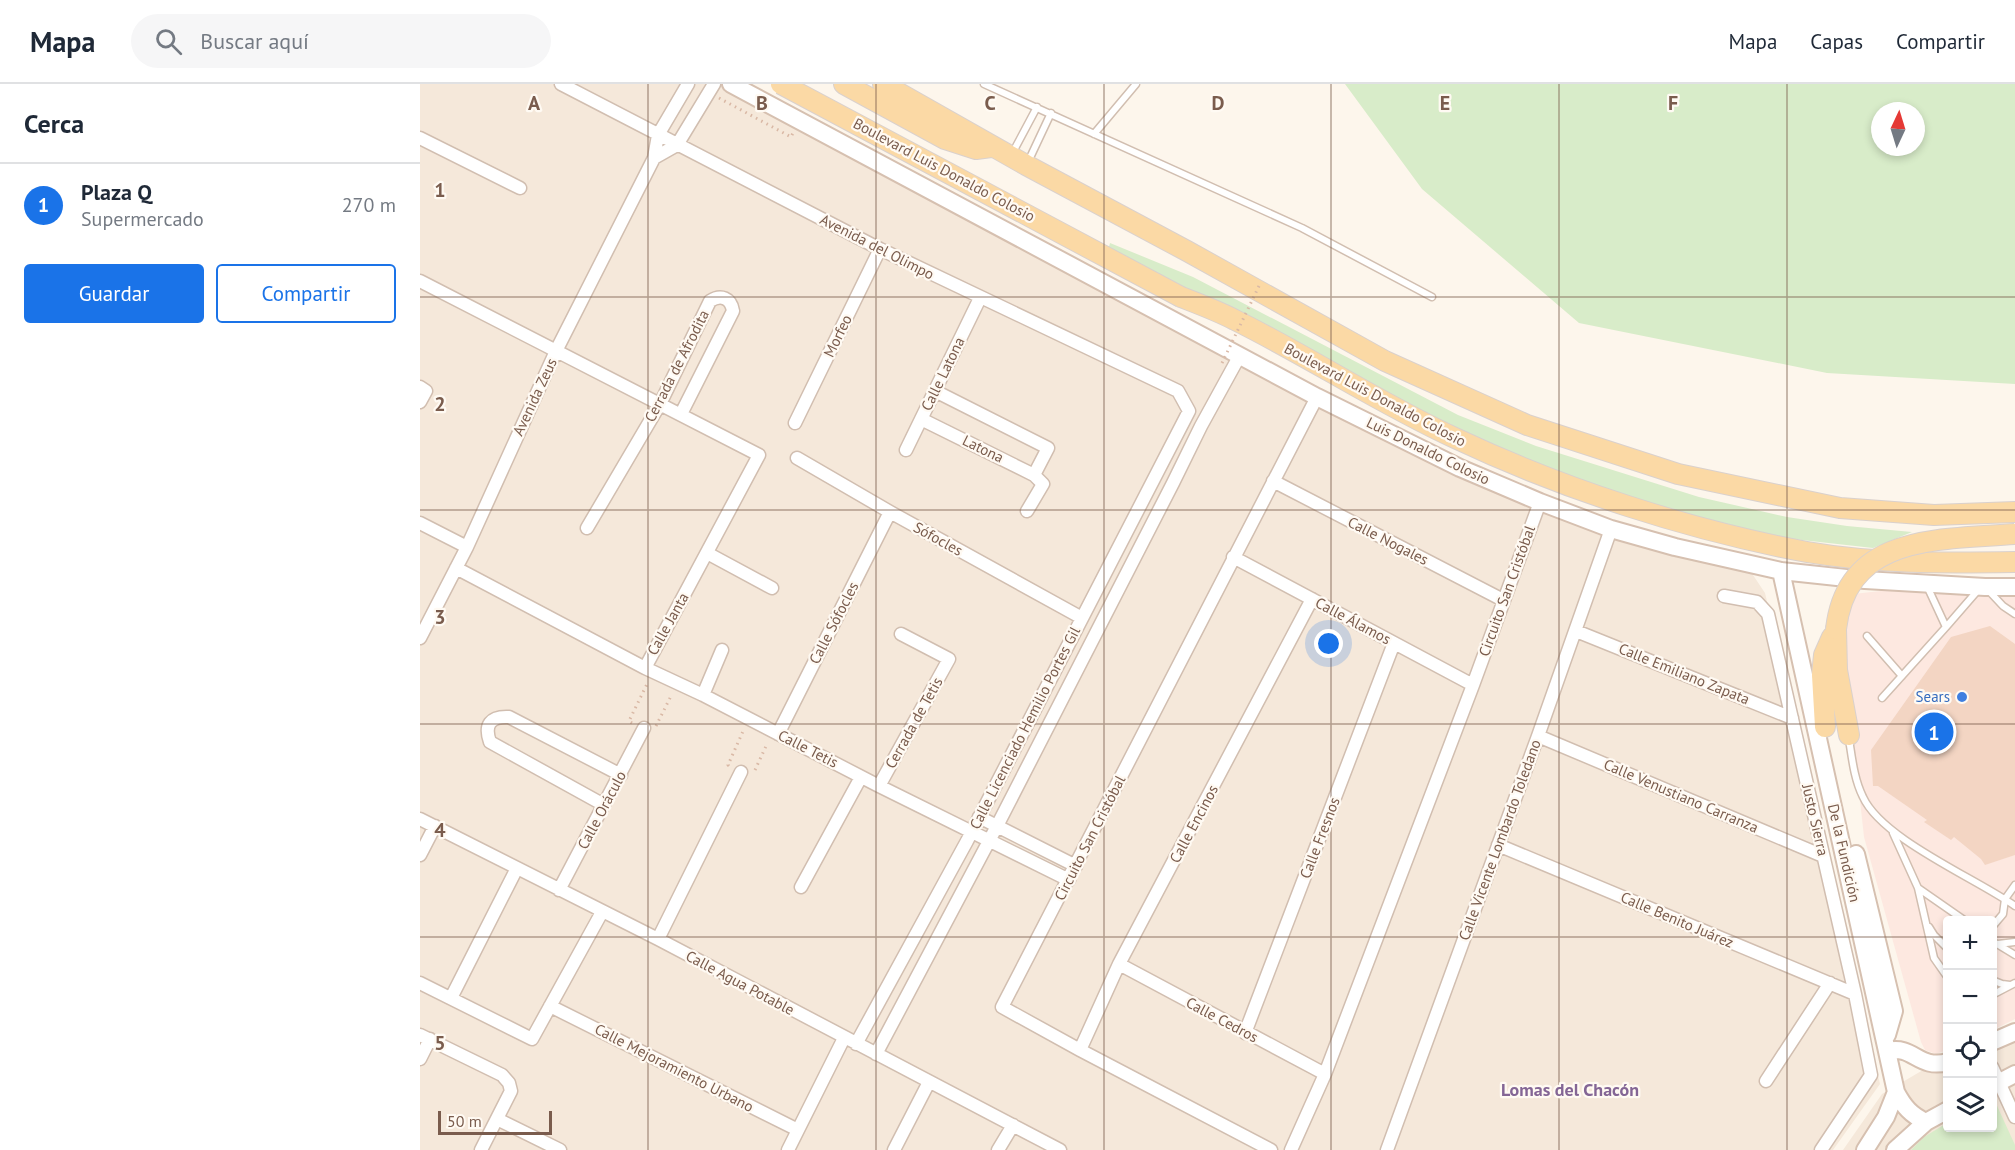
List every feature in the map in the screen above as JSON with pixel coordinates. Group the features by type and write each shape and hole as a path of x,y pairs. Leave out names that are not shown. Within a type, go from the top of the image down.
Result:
{"main road":[{"name":"Boulevard Luis Donaldo Colosio","path":"779,84 1181,297 1235,320 1372,396 1455,438 1606,499 1690,525 1808,552 1924,563 2015,562"},
{"path":"844,84 945,139 976,149 1010,156"},
{"path":"883,84 1384,361 1527,425 1678,474 1840,508 1934,515 2015,513"},
{"path":"1849,735 1837,670 1836,629 1841,601 1849,585 1865,567 1897,548 1921,542 2015,534"},
{"path":"1825,727 1822,675 1824,655 1836,629"}],"street":[{"name":"Avenida del Olimpo","path":"561,84 880,249 1178,391 1190,411"},
{"name":"Avenida Zeus","path":"420,638 467,547 556,351 654,158 658,135 688,84"},
{"path":"654,158 677,145 714,84"},
{"name":"Luis Donaldo Colosio","path":"731,84 1317,397 1460,468 1540,502 1611,529 1675,547 1781,571 1865,579 2015,587"},
{"path":"777,108 775,100 779,84"},
{"path":"420,138 520,188"},
{"name":"Morfeo","path":"795,423 880,249"},
{"path":"420,281 681,414"},
{"name":"Cerrada de Afrodita","path":"587,528 660,404 710,302 722,297 732,305 733,311 681,414"},
{"name":"Calle Latona","path":"906,450 980,298"},
{"path":"876,1054 997,826 1201,426 1240,355"},
{"path":"935,391 1048,448 1027,511"},
{"name":"Circuito San Cristóbal","path":"1272,1150 1002,1007 1317,397"},
{"name":"Calle Licenciado Hemilio Portes Gil","path":"856,1044 979,817 1190,411"},
{"name":"Calle Janta","path":"456,568 649,670 759,455 681,414"},
{"name":"Latona","path":"921,419 1038,479"},
{"name":"Sófocles","path":"797,458 1082,618"},
{"name":"Calle Nogales","path":"1273,481 1503,600"},
{"name":"Circuito San Cristóbal","path":"1291,1150 1325,1074 1473,686 1540,502"},
{"name":"Calle Sófocles","path":"775,733 890,512"},
{"path":"420,523 467,547"},
{"name":"Calle Vicente Lombardo Toledano","path":"1387,1150 1611,529"},
{"path":"707,553 772,588"},
{"name":"Calle Álamos","path":"1233,557 1473,686"},
{"name":"De la Fundición","path":"1781,571 1896,1092 1908,1110 1926,1122"},
{"name":"Justo Sierra","path":"1724,596 1757,602 1768,614 1855,994 1871,1075 1821,1150"},
{"name":"Calle Encinos","path":"1080,1050 1119,964 1312,600"},
{"name":"Calle Emiliano Zapata","path":"1576,631 1792,718"},
{"name":"Cerrada de Tetis","path":"879,786 949,659 901,634"},
{"name":"Calle Fresnos","path":"1245,1033 1394,643"},
{"path":"703,694 722,650"},
{"name":"Calle Tetis","path":"649,670 703,694 861,777 1068,880"},
{"path":"604,805 490,742 487,732 490,723 498,717 509,717 621,775"},
{"path":"1825,727 1894,1011 1887,1045 1905,1050 1927,1064 1943,1063"},
{"name":"Calle Oráculo","path":"560,890 644,728"},
{"name":"Calle Venustiano Carranza","path":"1538,736 1823,856"},
{"path":"658,939 741,772"},
{"path":"801,886 861,777"},
{"path":"979,817 1076,866"},
{"name":"Calle Agua Potable","path":"420,819 658,939 1060,1150"},
{"path":"420,855 435,826"},
{"name":"Calle Benito Juárez","path":"1498,845 1855,994"},
{"path":"451,998 517,868"},
{"path":"420,983 532,1038 602,912"},
{"name":"Calle Cedros","path":"1119,964 1325,1074"},
{"path":"1766,1081 1830,983"},
{"name":"Calle Mejoramiento Urbano","path":"550,1006 798,1130"},
{"path":"1997,1040 2015,1032"},
{"path":"420,1059 425,1037 502,1075 509,1083 511,1090 481,1150"},
{"path":"788,1150 844,1038"},
{"path":"1997,1078 2015,1074"},
{"path":"894,1150 929,1082"},
{"path":"1997,1082 2015,1117"},
{"path":"1865,1150 1886,1117 1896,1092"},
{"path":"1895,1150 1926,1122 1943,1112"},
{"path":"497,1119 560,1150"},
{"path":"998,1150 1012,1125"}],"lane":[{"path":"984,84 1302,228 1432,297"},
{"path":"1094,134 1136,84"},
{"path":"1010,156 1037,107"},
{"path":"1010,156 1051,113"},
{"path":"1926,582 1946,627"},
{"path":"1882,698 1983,587 2015,614"},
{"path":"1867,636 1902,676"},
{"path":"1849,735 1854,769 1862,797 1874,816 1893,832 2015,906"},
{"path":"1893,832 1918,888 1934,958 1943,972"},
{"path":"1997,921 2003,914 2005,899 2015,885"},
{"path":"1918,888 1957,916"},
{"path":"1926,921 1943,945"},
{"path":"1997,942 2015,942"},
{"path":"1997,943 2015,955"},
{"path":"1997,982 2013,984"},
{"path":"1997,992 2013,984"}],"path":[{"path":"729,103 791,137"},
{"path":"1222,363 1258,286"},
{"path":"649,670 629,722 653,732 677,683"},
{"path":"749,719 728,765 751,778 775,733"}],"shaded area":[{"path":"420,84 737,84 1215,332 1229,361 1199,417 1230,361 1239,360 1507,495 1751,572 1765,593 1880,1084 1833,1150 420,1150"},
{"path":"1890,590 1979,595 2015,593 2015,1019 1997,1028 1997,916 1943,916 1943,1051 1936,1054 1925,1050 1921,1042 1864,837 1841,626 1853,594"},
{"path":"2015,1025 2015,1150 1843,1150 1882,1094 1943,1058 1943,1132 1997,1132 1997,1033"}],"green space":[{"path":"1345,84 2015,84 2015,384 1827,373 1579,323 1422,189"},
{"path":"1110,243 1193,277 1458,415 1536,446 1699,497 1787,517 1912,532 1873,548 1793,539 1693,517 1601,491 1452,429 1185,290 1109,247"},
{"path":"1997,1106 2015,1145 2015,1150 1911,1150 1924,1137 1943,1125 1943,1132 1997,1132"}],"building":[{"name":"Sears","path":"1990,626 2015,644 2015,855 1985,865 1954,837 1951,840 1924,822 1927,820 1878,786 1873,786 1871,750 1951,637"}],"place":[{"name":"Sears","path":"1962,697"},
{"name":"Plaza Q","path":"1934,732"}],"district":[{"name":"Lomas del Chacón","path":"1570,1090"}]}
